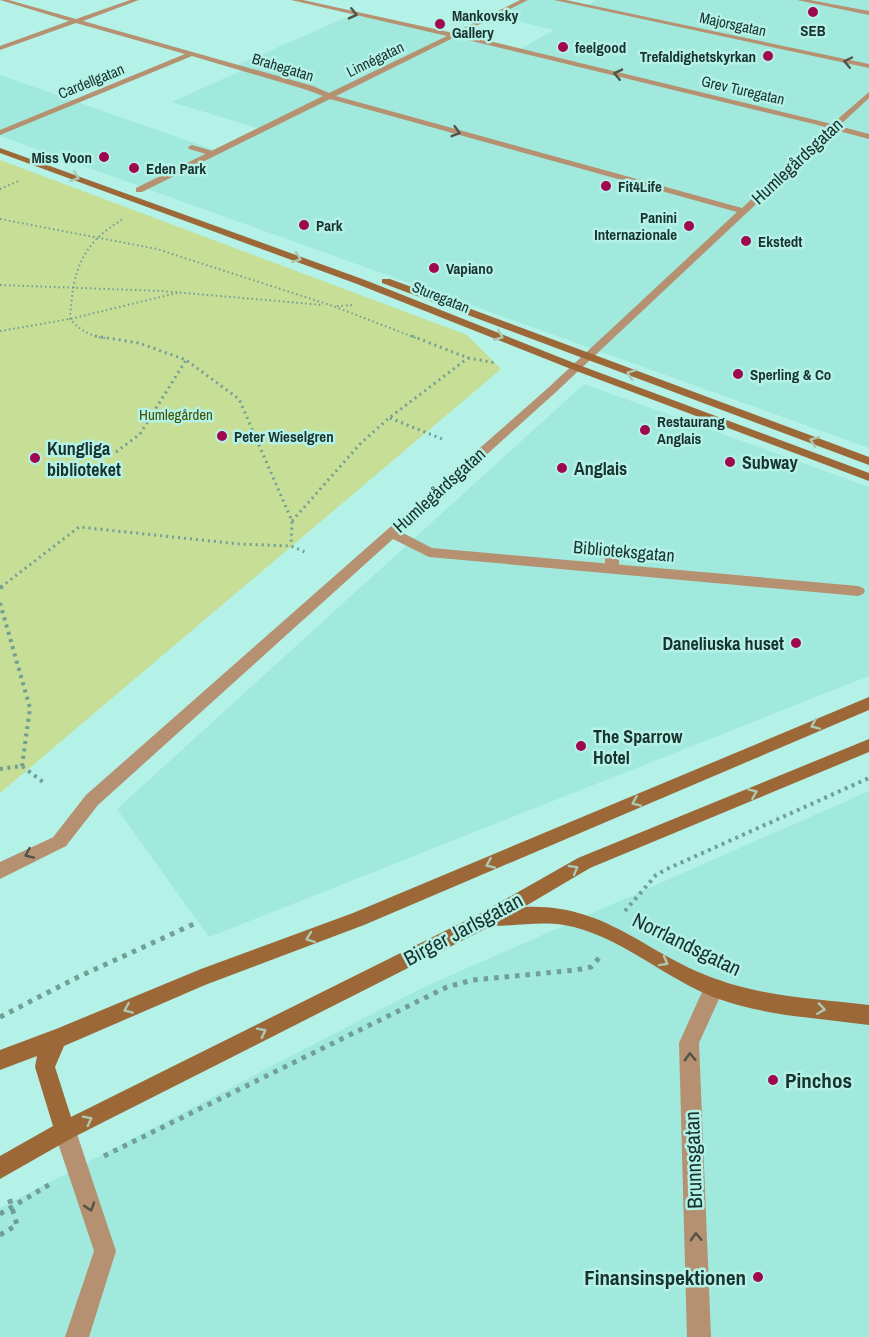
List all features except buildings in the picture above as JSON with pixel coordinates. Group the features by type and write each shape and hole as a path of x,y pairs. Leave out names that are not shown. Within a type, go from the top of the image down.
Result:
{"street":[{"name":"Brahegatan","path":"2,0 310,88 329,96 658,184 742,211"},
{"path":"0,48 136,0"},
{"name":"Grev Turegatan","path":"294,0 833,126 869,137"},
{"name":"Linnégatan","path":"139,190 525,0"},
{"name":"Majorsgatan","path":"557,0 869,66"},
{"path":"800,0 869,13"},
{"name":"Cardellgatan","path":"0,133 192,54"},
{"name":"Humlegårdsgatan","path":"0,871 60,841 92,800 575,367 869,94"},
{"path":"0,140 18,146"},
{"path":"192,147 213,154"},
{"name":"Sturegatan","path":"0,150 361,282 575,367 869,477"},
{"name":"Sturegatan","path":"57,160 869,461"},
{"name":"Biblioteksgatan","path":"391,533 429,552 612,561 858,591"},
{"path":"0,1060 57,1039 201,978 358,920 869,703"},
{"name":"Birger Jarlsgatan","path":"0,1168 64,1131 487,919 584,863 869,745"},
{"name":"Norrlandsgatan","path":"487,919 532,915 579,921 632,945 714,988 752,999 869,1016"},
{"name":"Brunnsgatan","path":"699,1337 689,1043 714,988"},
{"path":"57,1039 47,1057 45,1067 105,1251 77,1337"}],"path":[{"path":"0,219 157,249 333,306 468,358 503,364"},
{"path":"124,219 86,248 71,285 70,319 79,329 92,336 140,343 186,360 238,399 292,521 291,546"},
{"path":"0,285 71,285 187,291 333,306"},
{"path":"0,331 70,319 187,291"},
{"path":"292,521 360,444 468,358"},
{"path":"116,452 140,434 186,360"},
{"path":"390,418 442,439"},
{"path":"0,588 79,527 239,544 291,546 307,553"},
{"path":"0,603 30,708 22,766"},
{"path":"0,769 22,766 43,782"},
{"path":"622,918 626,910 657,875 667,869 869,778"},
{"path":"0,1017 78,977 198,922"},
{"path":"0,1214 77,1169 447,987 473,980 576,970 591,967 598,960"},
{"path":"0,1235 17,1225 12,1207"}],"shaded area":[{"path":"527,0 559,0 586,6 596,0 869,0 869,448 0,136 0,75 217,151 260,129 172,102 245,69 235,66 356,13 517,51 554,30 495,16"},
{"path":"584,384 869,487 869,676 209,937 117,809"},
{"path":"869,791 869,1337 0,1337 0,1208 420,989"}],"green space":[{"name":"Humlegården","path":"0,160 467,335 501,369 0,793"}],"place":[{"name":"SEB","path":"813,12"},
{"name":"Mankovsky Gallery","path":"440,24"},
{"name":"feelgood","path":"563,47"},
{"name":"Trefaldighetskyrkan","path":"768,56"},
{"name":"Miss Voon","path":"104,157"},
{"name":"Eden Park","path":"134,168"},
{"name":"Fit4Life","path":"606,186"},
{"name":"Park","path":"304,225"},
{"name":"Panini Internazionale","path":"689,226"},
{"name":"Ekstedt","path":"746,241"},
{"name":"Vapiano","path":"434,268"},
{"name":"Sperling & Co","path":"738,374"},
{"name":"Restaurang Anglais","path":"645,430"},
{"name":"Peter Wieselgren","path":"222,436"},
{"name":"Kungliga biblioteket","path":"35,458"},
{"name":"Subway","path":"730,462"},
{"name":"Anglais","path":"562,468"},
{"name":"Daneliuska huset","path":"796,643"},
{"name":"The Sparrow Hotel","path":"581,746"},
{"name":"Pinchos","path":"773,1080"},
{"name":"Finansinspektionen","path":"758,1277"}]}
